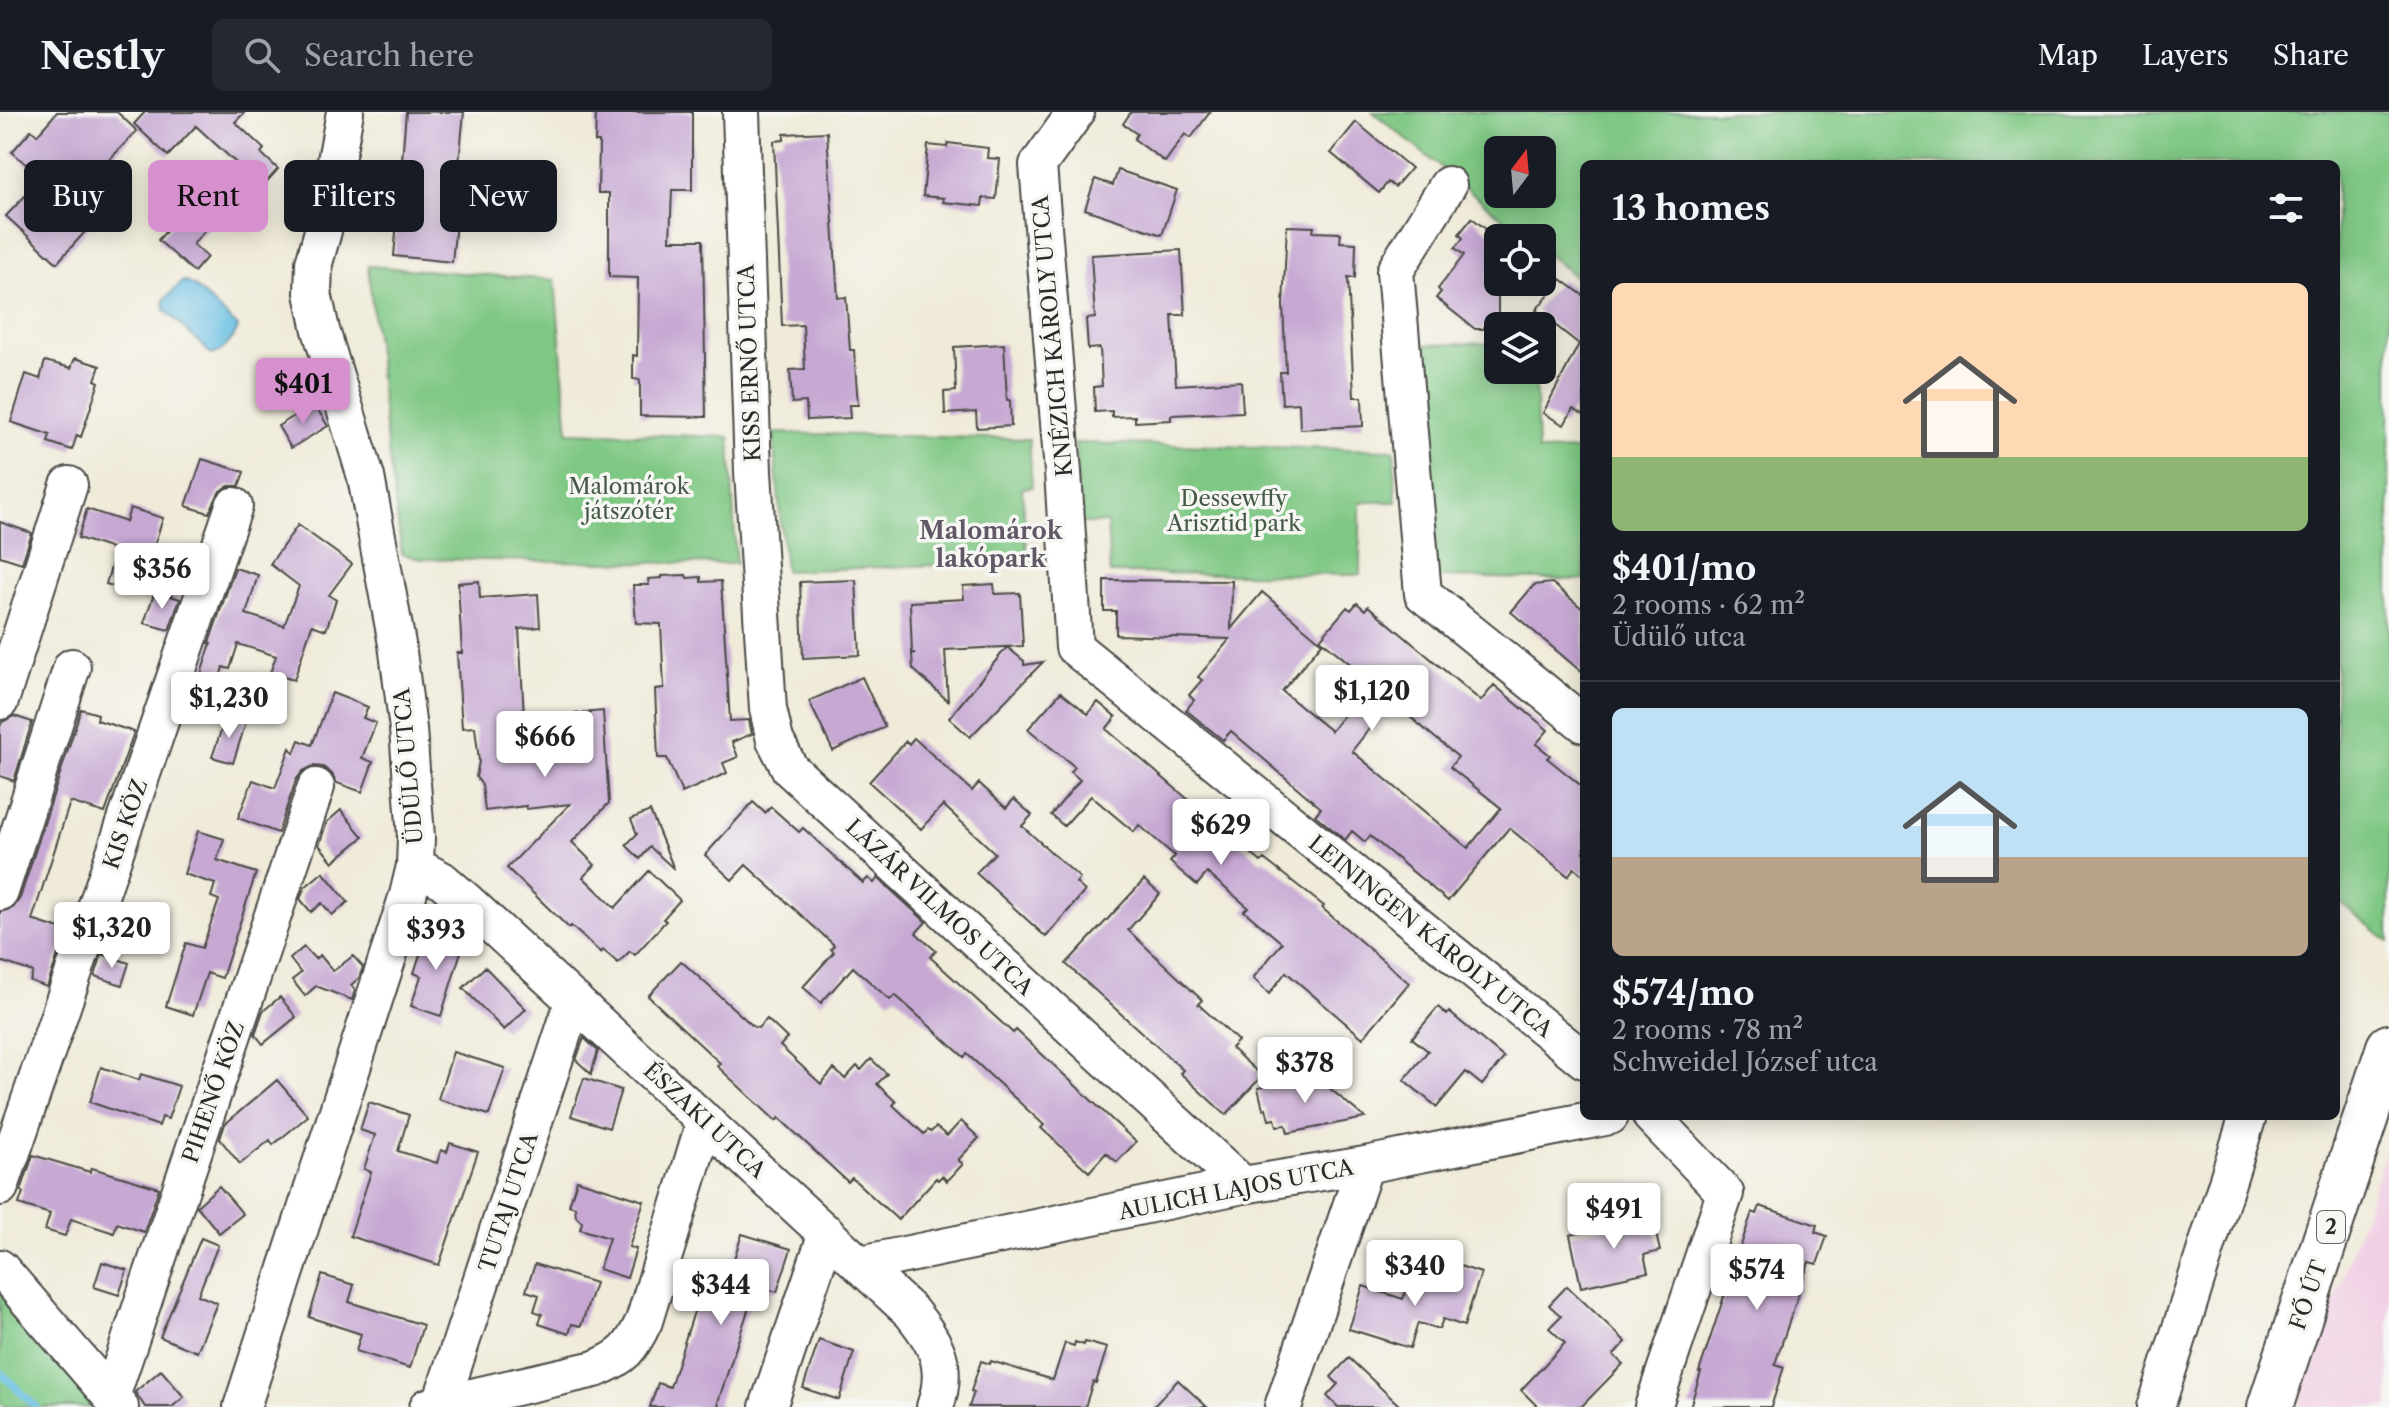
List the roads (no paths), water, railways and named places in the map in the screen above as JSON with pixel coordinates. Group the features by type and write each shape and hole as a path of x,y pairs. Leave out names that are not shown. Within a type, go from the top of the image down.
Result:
{"main road":[{"name":"FŐ ÚT","path":"2270,1407 2389,1047"}],"street":[{"name":"ÜDÜLŐ UTCA","path":"242,1407 415,866 414,806 397,644 366,477 321,330 313,293 314,263 345,112"},
{"name":"KISS ERNŐ UTCA","path":"741,112 758,565"},
{"name":"KNÉZICH KÁROLY UTCA","path":"1069,573 1038,165 1076,112"},
{"path":"1448,185 1395,271 1423,594 1580,721"},
{"path":"0,701 69,485"},
{"name":"KIS KÖZ","path":"0,1187 234,506"},
{"name":"LÁZÁR VILMOS UTCA","path":"758,565 768,709 775,740 790,769 1243,1185"},
{"name":"LEININGEN KÁROLY UTCA","path":"1069,573 1074,647 1580,1057"},
{"path":"0,892 72,667"},
{"name":"PIHENŐ KÖZ","path":"115,1402 316,787"},
{"name":"ÉSZAKI UTCA","path":"415,866 442,880 911,1312 929,1335 940,1359 943,1378 935,1407"},
{"name":"TUTAJ UTCA","path":"434,1405 574,1000"},
{"name":"AULICH LAJOS UTCA","path":"861,1264 1243,1185 1365,1165 1590,1120"},
{"path":"1653,1407 1725,1193 1655,1120"},
{"path":"2156,1407 2247,1120"},
{"path":"434,1405 595,1369 620,1358 634,1342 644,1321 705,1121"},
{"path":"1283,1407 1365,1165"},
{"path":"768,1407 827,1233"},
{"path":"0,1268 115,1402"}],"water":[{"path":"183,281 193,285 238,327 228,344 212,355 165,310 164,300"}],"waterway":[{"path":"0,1372 36,1407"}],"district":[{"name":"Malomárok lakópark","path":"991,545"}],"park label":[{"name":"Malomárok játszótér","path":"629,498"},
{"name":"Dessewffy Arisztid park","path":"1234,510"}]}
